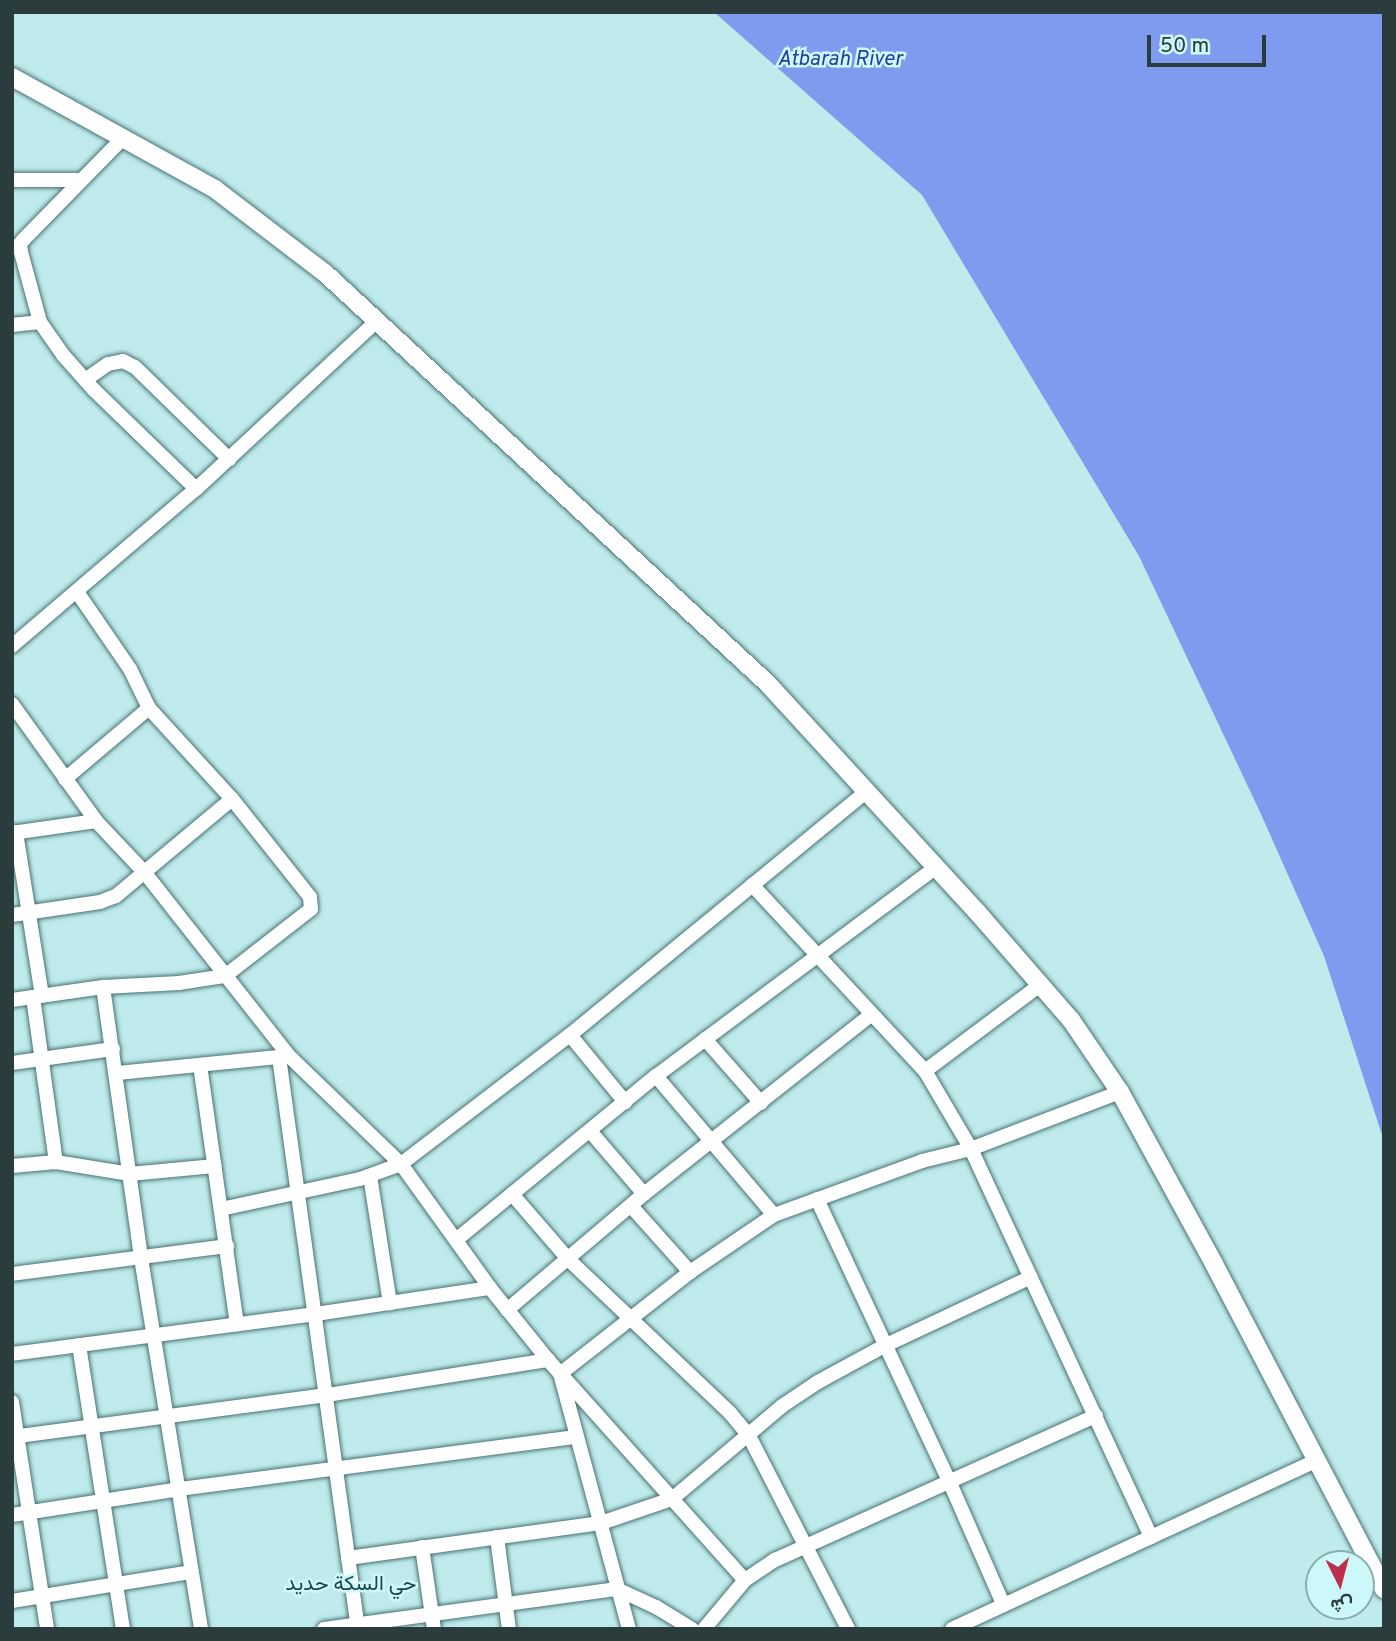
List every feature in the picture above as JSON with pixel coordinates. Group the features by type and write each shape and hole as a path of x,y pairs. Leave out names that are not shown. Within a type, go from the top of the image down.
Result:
{"street":[{"path":"12,77 171,164 243,208 378,320 768,684 936,867 1094,1049 1120,1092 1384,1589"},
{"path":"122,139 16,243 40,322 85,380 197,489"},
{"path":"12,180 80,180"},
{"path":"12,646 197,489 378,320"},
{"path":"12,325 40,322"},
{"path":"85,380 108,364 123,361 135,367 229,459"},
{"path":"12,1000 103,987 180,983 225,976 307,914 312,903 232,799 149,708 130,668 78,592"},
{"path":"12,705 96,821 145,873 283,1056 401,1164 489,1288 548,1360 745,1580"},
{"path":"65,779 149,708"},
{"path":"221,1209 370,1176 401,1164 570,1035 866,792"},
{"path":"12,915 100,902 116,896 232,799"},
{"path":"56,1162 29,912 14,833 96,821"},
{"path":"456,1240 656,1076 936,867"},
{"path":"752,885 815,956 925,1070 971,1149 1151,1537"},
{"path":"925,1070 1040,985"},
{"path":"103,987 141,1258 201,1629"},
{"path":"507,1310 645,1194 872,1014"},
{"path":"570,1035 625,1102"},
{"path":"705,1039 761,1102"},
{"path":"12,1063 113,1049"},
{"path":"117,1073 283,1056"},
{"path":"283,1056 357,1626"},
{"path":"200,1065 237,1324"},
{"path":"656,1076 714,1141 774,1215"},
{"path":"560,1374 690,1272 774,1215 922,1161 971,1149 1120,1092"},
{"path":"590,1131 645,1194"},
{"path":"12,1166 56,1162 130,1174 215,1166"},
{"path":"370,1176 390,1303"},
{"path":"512,1194 569,1260 730,1413 749,1436 807,1544 848,1629"},
{"path":"817,1199 950,1483 1003,1604"},
{"path":"631,1206 690,1272"},
{"path":"12,1274 227,1246"},
{"path":"348,1558 601,1523 672,1499 782,1406 884,1346 1031,1277"},
{"path":"12,1354 489,1288"},
{"path":"79,1345 123,1629"},
{"path":"15,1436 327,1395 548,1360"},
{"path":"560,1374 629,1629"},
{"path":"12,1402 15,1436 30,1512 47,1629"},
{"path":"704,1629 745,1580 807,1544 950,1483 1096,1416"},
{"path":"12,1515 180,1489 577,1437"},
{"path":"951,1629 1317,1460"},
{"path":"498,1537 509,1629"},
{"path":"422,1547 433,1622"},
{"path":"12,1601 192,1572"},
{"path":"324,1629 433,1622 506,1605 617,1589 656,1607 692,1629"}],"water":[{"name":"Atbarah River","path":"714,12 1384,12 1384,1141 1324,956 1260,812 1139,556 922,195"}],"district":[{"name":"حي السكة حديد","path":"351,1585"}]}
